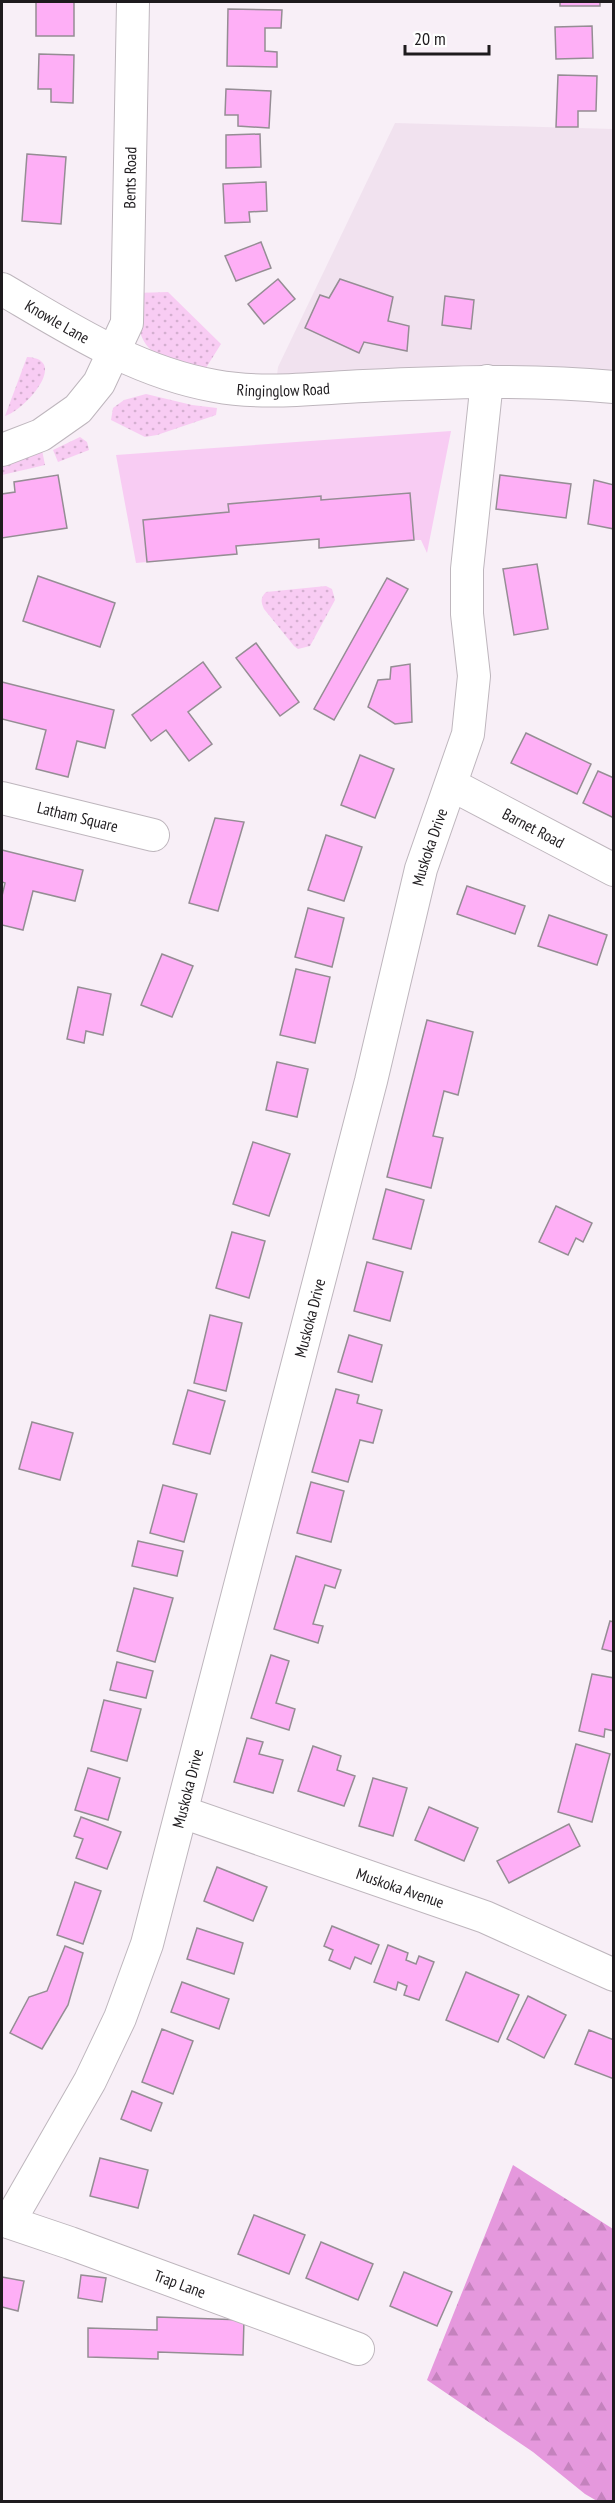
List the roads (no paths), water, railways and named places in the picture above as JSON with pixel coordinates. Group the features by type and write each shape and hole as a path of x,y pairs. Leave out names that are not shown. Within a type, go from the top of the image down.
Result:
{"street":[{"name":"Bents Road","path":"114,354 127,323 132,2"},
{"name":"Knowle Lane","path":"2,289 114,354"},
{"name":"Ringinglow Road","path":"114,354 172,375 216,386 264,390 487,381 553,381 614,387"},
{"path":"2,450 41,435 78,409 99,383 114,354"},
{"name":"Muskoka Drive","path":"5,2221 90,2081 120,2018 147,1944 371,1081 421,869 468,734 474,676 467,614 467,569 487,381"},
{"name":"Barnet Road","path":"452,785 614,870"},
{"name":"Latham Square","path":"2,798 153,835"},
{"name":"Muskoka Avenue","path":"182,1812 486,1917 613,1972"},
{"name":"Trap Lane","path":"5,2221 358,2349"}]}
